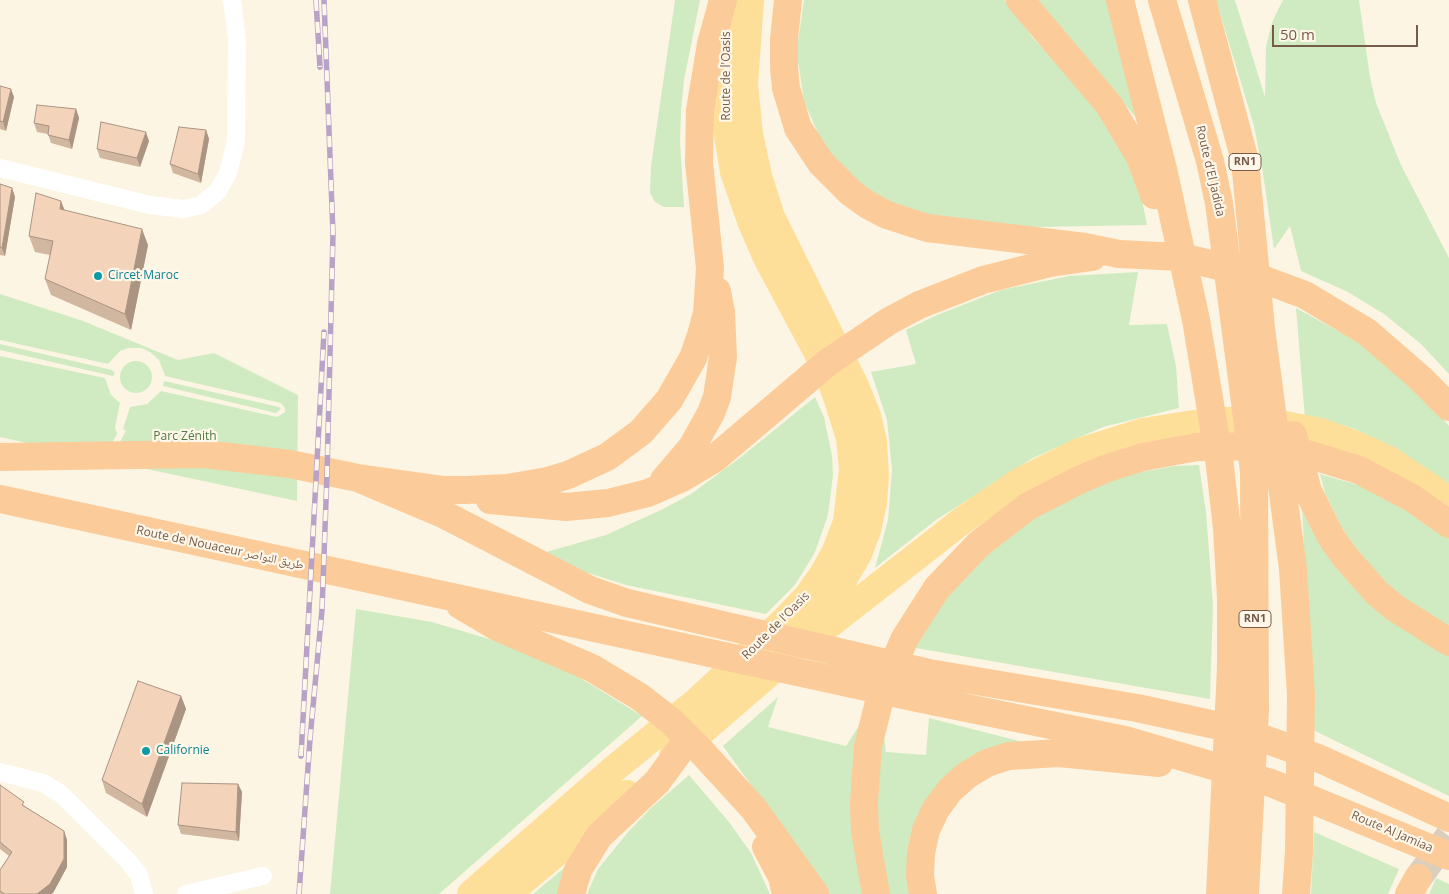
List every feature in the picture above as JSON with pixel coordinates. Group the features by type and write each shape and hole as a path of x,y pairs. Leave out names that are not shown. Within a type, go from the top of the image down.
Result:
{"highway":[{"path":"444,490 500,489 548,481 588,467 607,457 636,436 669,400 693,358 707,313 710,268 699,162 700,110 711,44 723,0"},
{"path":"788,0 784,39 784,68 791,109 809,146 821,164 851,193 887,215 927,228 1131,254 1181,257 1232,269 1305,295 1367,332 1420,378 1449,408"},
{"path":"1020,0 1052,39 1091,81 1126,130 1151,185 1176,267 1196,320"},
{"path":"1120,0 1163,169 1196,320 1220,458 1231,598 1231,668 1220,894"},
{"name":"Route d'El Jadida","path":"1162,0 1210,161 1219,203 1236,346 1254,471 1255,710 1245,894"},
{"name":"RN1","path":"1202,0 1245,161 1261,328 1293,570 1300,676 1299,852 1296,894"},
{"path":"0,457 159,453 248,458 495,500 566,507 608,503 648,493 682,478 714,459 827,363 889,321 927,302 983,280 1050,263 1131,254"},
{"path":"648,493 670,474 692,447 707,421 717,397 721,380 723,335 717,290 710,268"},
{"path":"1261,328 1284,396 1305,483 1331,537 1351,564 1377,593 1414,622 1449,642"},
{"path":"876,894 865,831 864,802 868,746 882,690 901,647 937,588 957,565 1002,524 1052,492 1104,469 1143,444 1197,447 1252,446 1316,456 1359,470 1386,470 1449,524"},
{"path":"358,478 443,514 609,597 646,608 929,673 1137,708 1215,725 1284,745 1352,772 1449,818"},
{"name":"Route de Nouaceur طريق النواصر","path":"0,499 359,578 442,593 922,699 1107,736 1206,763"},
{"path":"442,593 497,627 592,668 624,686 654,708 686,735 737,790 774,835 816,894"},
{"path":"571,894 578,870 599,836 657,782 681,749"},
{"path":"923,894 920,876 921,853 926,830 936,809 950,790 967,775 987,763 1009,756 1059,753 1150,762 1206,763"},
{"name":"Route Al Jamiaa","path":"1206,763 1271,783 1336,808 1449,856"},
{"path":"737,790 750,821 776,863 786,894"}],"main road":[{"name":"Route de l'Oasis","path":"471,894 615,768 696,702 785,620 807,597 824,573 836,551 847,522 852,496 853,468 850,438 840,406 829,374 767,258 751,221 734,172 728,136 725,95 729,0"},
{"name":"Route de l'Oasis","path":"507,894 781,663 832,599 858,554 871,512 875,476 873,442 866,416 855,386 771,217 758,176 749,134 744,84 750,0"},
{"path":"781,663 964,520 1018,482 1079,452 1143,444"},
{"path":"1386,470 1449,500"}],"street":[{"path":"0,168 150,205 184,209 201,206 218,191 228,173 236,142 237,40 232,0"},
{"path":"0,772 43,783 61,794 130,862 139,875 144,894"},
{"path":"186,894 262,876"}],"green space":[{"path":"675,0 700,0 684,80 681,111 680,142 684,207 664,207 655,202 650,193 651,166"},
{"path":"804,0 1005,0 1033,38 1090,98 1121,143 1141,195 1147,225 982,228 918,216 861,186 831,156 820,138 804,101 798,61 798,42"},
{"path":"1033,0 1109,0 1137,119 1117,95"},
{"path":"1216,0 1235,0 1265,97 1266,46 1273,20 1283,0 1359,0 1370,77 1376,103 1401,165 1449,258 1449,374 1421,344 1384,314 1348,292 1301,271 1290,226 1274,249 1254,126"},
{"path":"1138,272 1129,325 1167,324 1176,366 1179,408 1103,427 1033,458 936,520 875,568 888,520 892,470 887,420 871,372 916,364 906,330 937,315 1001,290 1069,276"},
{"name":"Parc Zénith","path":"0,294 83,321 178,360 214,353 298,395 297,501 114,462 112,456 126,431 123,429 130,407 147,404 161,391 277,417 285,412 285,408 281,403 165,376 159,360 150,352 141,348 128,348 120,351 108,364 0,340"},
{"path":"1296,308 1360,343 1414,386 1449,426 1449,487 1387,445 1355,429 1327,420 1305,419"},
{"path":"0,344 112,370 115,373 113,376 0,350"},
{"name":"Parc Zénith","path":"0,356 105,378 111,395 120,403 115,427 117,434 103,460 0,437"},
{"path":"136,361 142,362 147,366 151,371 151,383 147,388 142,392 136,393 130,392 125,388 121,383 120,377 121,371 125,366 130,362"},
{"name":"Parc Zénith","path":"164,381 281,409 276,413 163,386"},
{"path":"815,397 824,417 832,456 833,475 828,515 815,552 805,569 794,586 766,614 626,585 585,572 546,552 606,535 691,494 741,457"},
{"path":"1199,465 1206,512 1213,605 1210,699 910,647 925,621 984,554 1053,503 1124,475 1174,466"},
{"path":"1320,474 1365,487 1449,535 1449,633 1375,575 1342,528 1325,493"},
{"path":"1302,506 1449,652 1449,796 1313,730"},
{"path":"356,609 432,622 506,644 577,676 642,716 439,894 330,894"},
{"path":"778,697 768,727 846,746 864,718 867,894 829,894 723,746"},
{"path":"929,718 1023,742 944,777 923,804 910,837 907,854 911,894 884,894 873,828 882,719 886,752 926,755"},
{"path":"689,775 729,822 751,853 770,894 587,894 598,869 628,832 651,808"},
{"path":"1314,832 1399,869 1388,894 1311,894"},
{"path":"571,862 559,894 533,894"},
{"path":"1436,878 1449,884 1449,894 1429,894"}],"building":[{"path":"0,86 11,89 3,122 0,121"},
{"path":"37,105 76,109 69,140 48,135 49,126 34,123"},
{"path":"101,122 146,132 137,158 97,149"},
{"path":"179,127 206,130 198,174 170,164"},
{"path":"0,184 12,188 2,248 0,247"},
{"name":"Circet Maroc","path":"36,193 61,201 60,209 142,229 125,314 45,279 53,241 29,236"},
{"name":"Californie","path":"138,681 181,696 142,804 102,780"},
{"path":"182,783 238,784 236,832 178,825"},
{"path":"0,785 24,802 22,805 64,831 64,859 50,884 37,894 5,894 0,891 0,870 12,852 0,842"}],"tunnel":[{"path":"1418,878 1449,836"}],"railway":[{"path":"316,0 320,67"},
{"path":"299,894 310,739 322,610 327,474 333,234 324,0"},
{"path":"301,756 324,332"}],"place":[{"name":"Circet Maroc","path":"98,276"},
{"name":"Californie","path":"146,751"}]}
